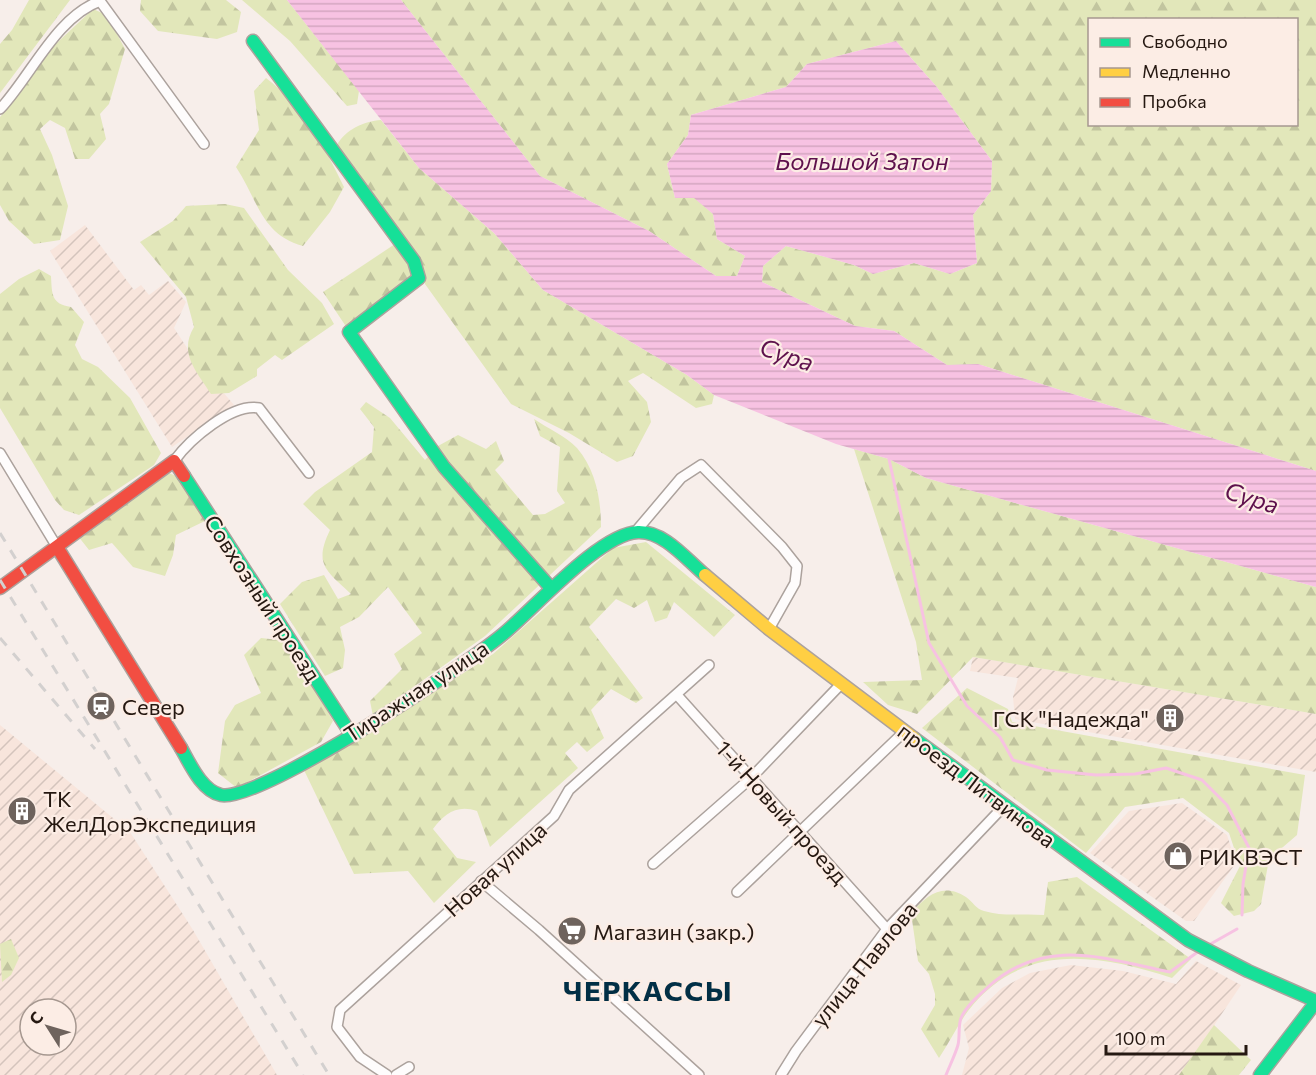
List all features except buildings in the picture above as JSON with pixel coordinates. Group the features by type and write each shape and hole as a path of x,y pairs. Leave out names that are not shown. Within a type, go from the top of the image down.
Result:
{"main road":[{"path":"253,41 414,261 419,278 349,332 444,467 550,587"},
{"path":"0,588 174,461"},
{"name":"Совхозный проезд","path":"174,461 351,734"},
{"name":"Тиражная улица","path":"57,547 196,773 211,792 220,796 237,795 257,788 427,689 488,646 550,587 602,548 637,530"},
{"name":"проезд Литвинова","path":"637,530 659,536 769,629 1004,806 1188,940 1316,1002"},
{"path":"1260,1075 1316,1002"}],"street":[{"path":"0,109 20,88 57,33 89,5 100,1 204,144"},
{"path":"174,461 198,436 238,409 249,406 259,408 309,473"},
{"path":"0,453 57,547"},
{"path":"637,530 681,478 701,465 782,547 797,566 795,583 769,629"},
{"name":"Новая улица","path":"387,1075 360,1057 337,1027 340,1010 554,816 569,790 709,665"},
{"path":"653,864 752,778 842,683"},
{"name":"1-й Новый проезд","path":"677,695 887,929"},
{"path":"737,892 800,833 852,778 905,730"},
{"name":"улица Павлова","path":"781,1075 796,1051 887,929 1004,806"},
{"path":"481,881 539,930 699,1075"},
{"path":"396,1075 409,1067"}],"shaded area":[{"path":"85,225 134,290 141,285 149,295 168,281 186,302 174,328 193,357 234,405 172,447 50,251"},
{"path":"973,657 1316,714 1316,772 1015,719 1013,697 1018,678 970,671"},
{"path":"0,725 130,832 193,930 277,1075 0,1075"},
{"path":"1182,803 1227,835 1236,863 1194,921 1186,921 1090,853 1129,811"},
{"path":"1196,961 1241,985 1181,1075 962,1075 969,1048 963,1025 1002,988 1030,973 1071,965 1123,971 1176,984"}],"green space":[{"path":"29,0 70,0 0,93 0,44 12,30"},
{"path":"141,0 226,0 241,12 237,32 217,39 158,31 140,11"},
{"path":"242,0 287,0 359,91 357,104 347,106 290,41"},
{"path":"401,0 1316,0 1316,471 978,364 947,365 894,331 855,326 762,282 763,266 786,246 854,265 873,274 914,263 950,274 977,263 973,215 991,191 992,161 936,86 896,41 807,64 786,87 691,115 688,135 667,164 675,198 694,197 713,214 717,239 745,256 737,276 716,276 649,231 540,176"},
{"path":"93,9 107,15 125,49 109,104 100,114 106,139 89,159 75,159 65,128 50,120 40,129 52,155 68,206 60,240 34,244 9,221 0,205 0,117 21,92 44,55"},
{"path":"266,78 291,101 301,114 329,157 344,187 330,212 303,246 289,241 269,224 236,167 259,130 254,91"},
{"path":"381,120 419,168 494,233 543,290 687,375 714,395 712,404 696,408 643,373 628,381 647,402 651,422 633,456 617,462 569,433 511,404 425,284 417,258 364,191 337,145 356,127"},
{"path":"225,204 244,208 288,270 322,303 334,324 282,360 275,355 257,369 257,376 229,393 211,394 191,362 188,345 194,327 186,297 140,242 173,221 186,206"},
{"path":"395,244 416,275 352,324 345,325 323,292"},
{"path":"39,269 51,276 52,293 56,301 71,307 84,322 75,345 82,359 98,367 130,398 161,453 154,465 79,515 64,510 55,500 0,408 0,294 19,279"},
{"path":"366,402 390,418 425,460 438,446 458,435 486,449 496,441 504,461 495,470 533,515 545,514 565,503 557,491 560,447 540,436 534,419 577,448 589,466 600,506 601,527 485,636 373,716 370,701 402,669 394,654 422,633 388,587 359,617 340,627 345,650 343,668 325,676 280,604 302,582 324,575 338,599 351,594 329,573 323,560 325,542 330,530 303,504 315,492 372,452 374,427 360,409"},
{"path":"854,449 889,459 926,478 1316,587 1316,714 973,657 917,714 888,705 863,682 922,680 916,642"},
{"path":"167,472 184,480 207,520 176,535 173,555 165,576 133,567 112,543 89,550 78,536"},
{"path":"646,542 735,615 714,637 674,602 667,618 655,622 647,600 634,608 616,599 589,627 643,698 636,703 611,689 591,710 604,738 587,752 577,742 565,753 578,768 490,847 477,811 463,809 446,815 433,829 457,858 476,862 434,903 408,871 354,874 303,768 434,692 493,654 613,548"},
{"path":"261,638 288,641 333,721 321,742 237,788 218,773 225,721 235,705 261,693 244,655"},
{"path":"967,688 1008,709 1012,722 1305,775 1297,835 1269,859 1261,904 1254,911 1234,916 1221,903 1240,866 1229,833 1183,798 1125,807 1086,853 922,728"},
{"path":"1077,877 1191,959 1172,978 1116,963 1089,959 1062,959 1037,963 1012,973 989,988 968,1011 939,1058 921,1029 935,1005 935,994 929,974 918,961 911,913 929,896 950,891 966,897 981,910 991,913 1044,915 1048,882"},
{"path":"11,939 19,958 11,975 2,982 0,944"},
{"path":"1214,1025 1251,1060 1239,1075 1179,1075"}],"water":[{"path":"287,0 401,0 540,176 649,231 716,276 737,276 745,256 717,239 713,214 694,198 675,198 667,164 688,135 691,115 786,87 807,64 896,41 936,86 992,161 991,191 973,215 977,263 950,274 914,263 873,274 854,265 786,246 763,266 762,282 855,326 894,331 947,365 978,364 1316,471 1316,587 926,478 889,459 836,444 714,395 687,375 543,290 494,233 419,168"}],"waterway":[{"path":"889,459 929,643 967,706 1000,737 1013,760 1047,770 1096,775 1135,774 1166,768 1202,780 1227,805 1249,848 1243,884 1242,915"},
{"path":"1207,946 1237,929"},
{"path":"946,1075 958,1045 960,1021 963,1014 988,987 1010,971 1031,961 1053,956 1076,955 1099,957 1170,972 1199,951"}],"railway":[{"path":"0,533 329,1075"},
{"path":"0,580 303,1075"},
{"path":"0,638 95,749"}],"traffic: fast":[{"path":"253,41 414,261 419,278 349,332 444,467 550,587"},
{"path":"184,476 351,734"},
{"path":"181,748 202,783 221,795 243,792 276,778 362,729 481,651 502,635 586,559 622,536 638,532 657,536 674,547 705,575"},
{"path":"915,739 1188,940 1248,971 1316,1001"},
{"path":"1260,1075 1316,1002"}],"traffic: slow":[{"path":"705,575 769,629 915,739"}],"traffic: jam":[{"path":"0,588 174,461 184,476"},
{"path":"57,547 181,748"}],"place":[{"name":"Север","path":"101,706"},
{"name":"ГСК \"Надежда\"","path":"1170,718"},
{"name":"ТК ЖелДорЭкспедиция","path":"22,811"},
{"name":"РИКВЭСТ","path":"1178,856"},
{"name":"Магазин (закр.)","path":"572,931"}],"district":[{"name":"ЧЕРКАССЫ","path":"648,990"}],"water label":[{"name":"Большой Затон","path":"862,160"},
{"name":"Сура","path":"787,354"},
{"name":"Сура","path":"1252,497"}]}
